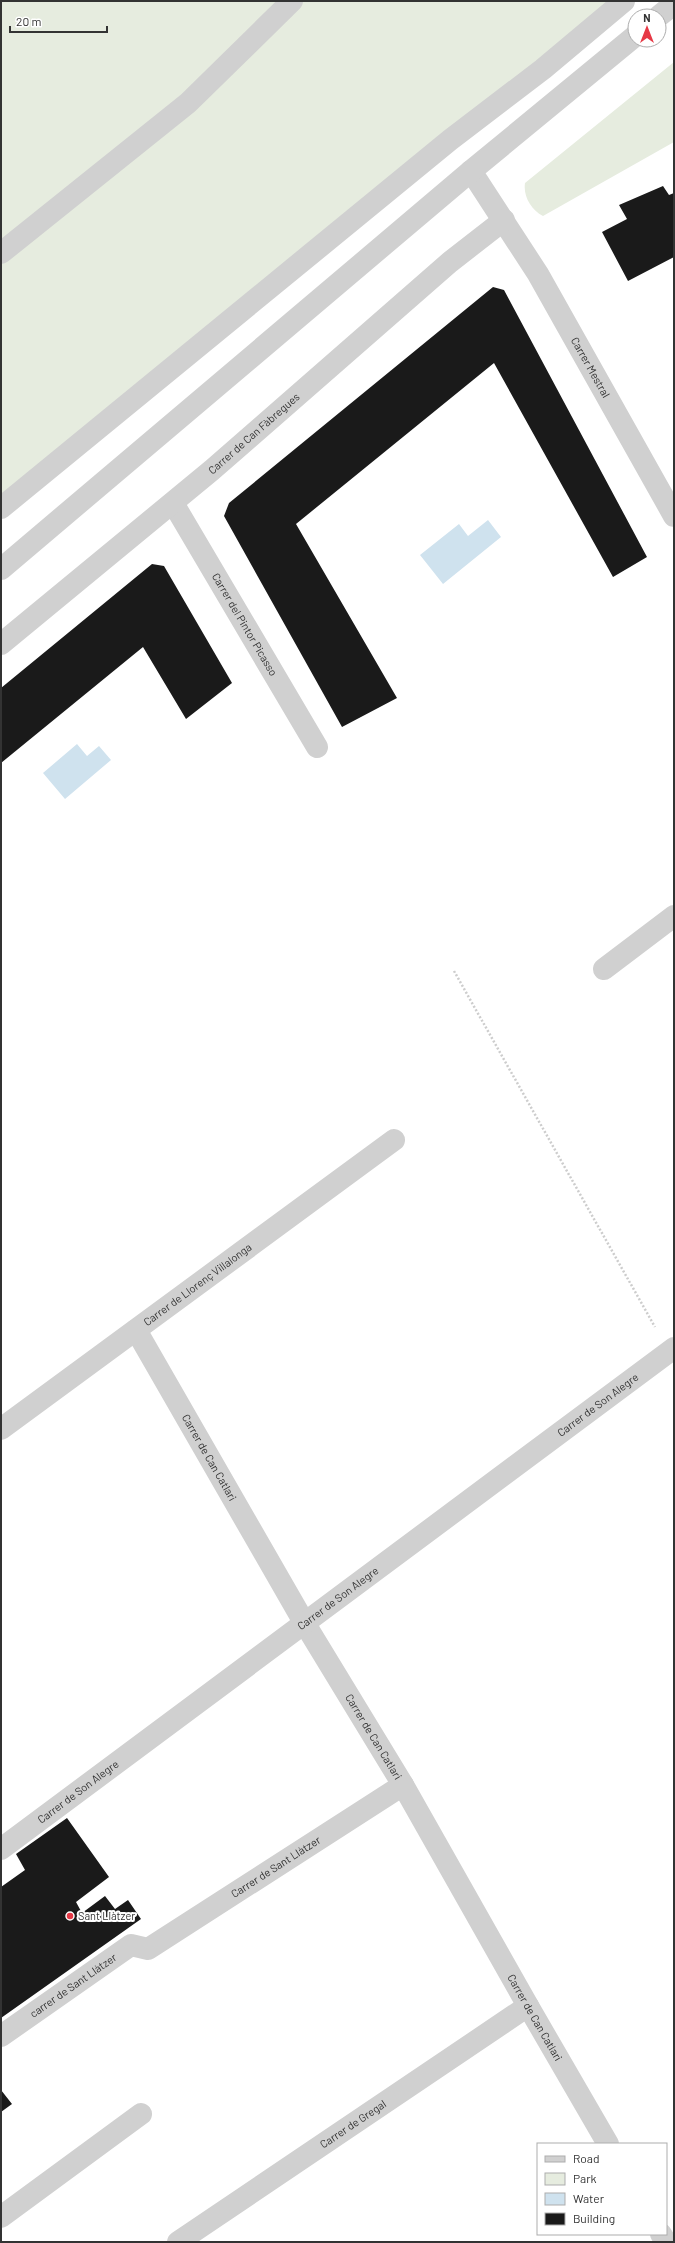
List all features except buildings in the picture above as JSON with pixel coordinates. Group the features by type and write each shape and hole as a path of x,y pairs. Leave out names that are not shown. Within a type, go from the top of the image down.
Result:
{"street":[{"path":"1,253 188,103 292,1"},
{"path":"1,508 450,140 544,69 624,1"},
{"path":"1,568 471,171 627,43"},
{"name":"Carrer Mestral","path":"471,171 538,274 674,516"},
{"name":"Carrer de Can Fàbregues","path":"1,644 173,503 450,262 504,220"},
{"name":"Carrer del Pintor Picasso","path":"173,503 317,747"},
{"path":"604,969 674,916"},
{"name":"Carrer de Llorenç Villalonga","path":"1,1429 394,1140"},
{"name":"Carrer de Can Catlari","path":"136,1330 305,1624 404,1785 528,2006 607,2143"},
{"name":"Carrer de Son Alegre","path":"1,1848 672,1354"},
{"name":"Carrer de Sant Llàtzer","path":"148,1949 404,1785"},
{"name":"carrer de Sant Llàtzer","path":"1,2036 131,1945 148,1949"},
{"name":"Carrer de Gregal","path":"178,2242 528,2006"},
{"path":"1,2217 141,2114"}],"path":[{"path":"454,971 672,1354"}],"green space":[{"path":"1,1 620,1 1,508"},
{"path":"674,62 674,142 543,216 535,210 525,193 525,183"}],"water":[{"path":"488,520 501,537 443,584 420,555 459,524 468,536"},
{"path":"77,744 87,756 99,746 111,760 65,799 43,773"}],"place":[{"name":"Sant Llàtzer","path":"70,1916"}]}
